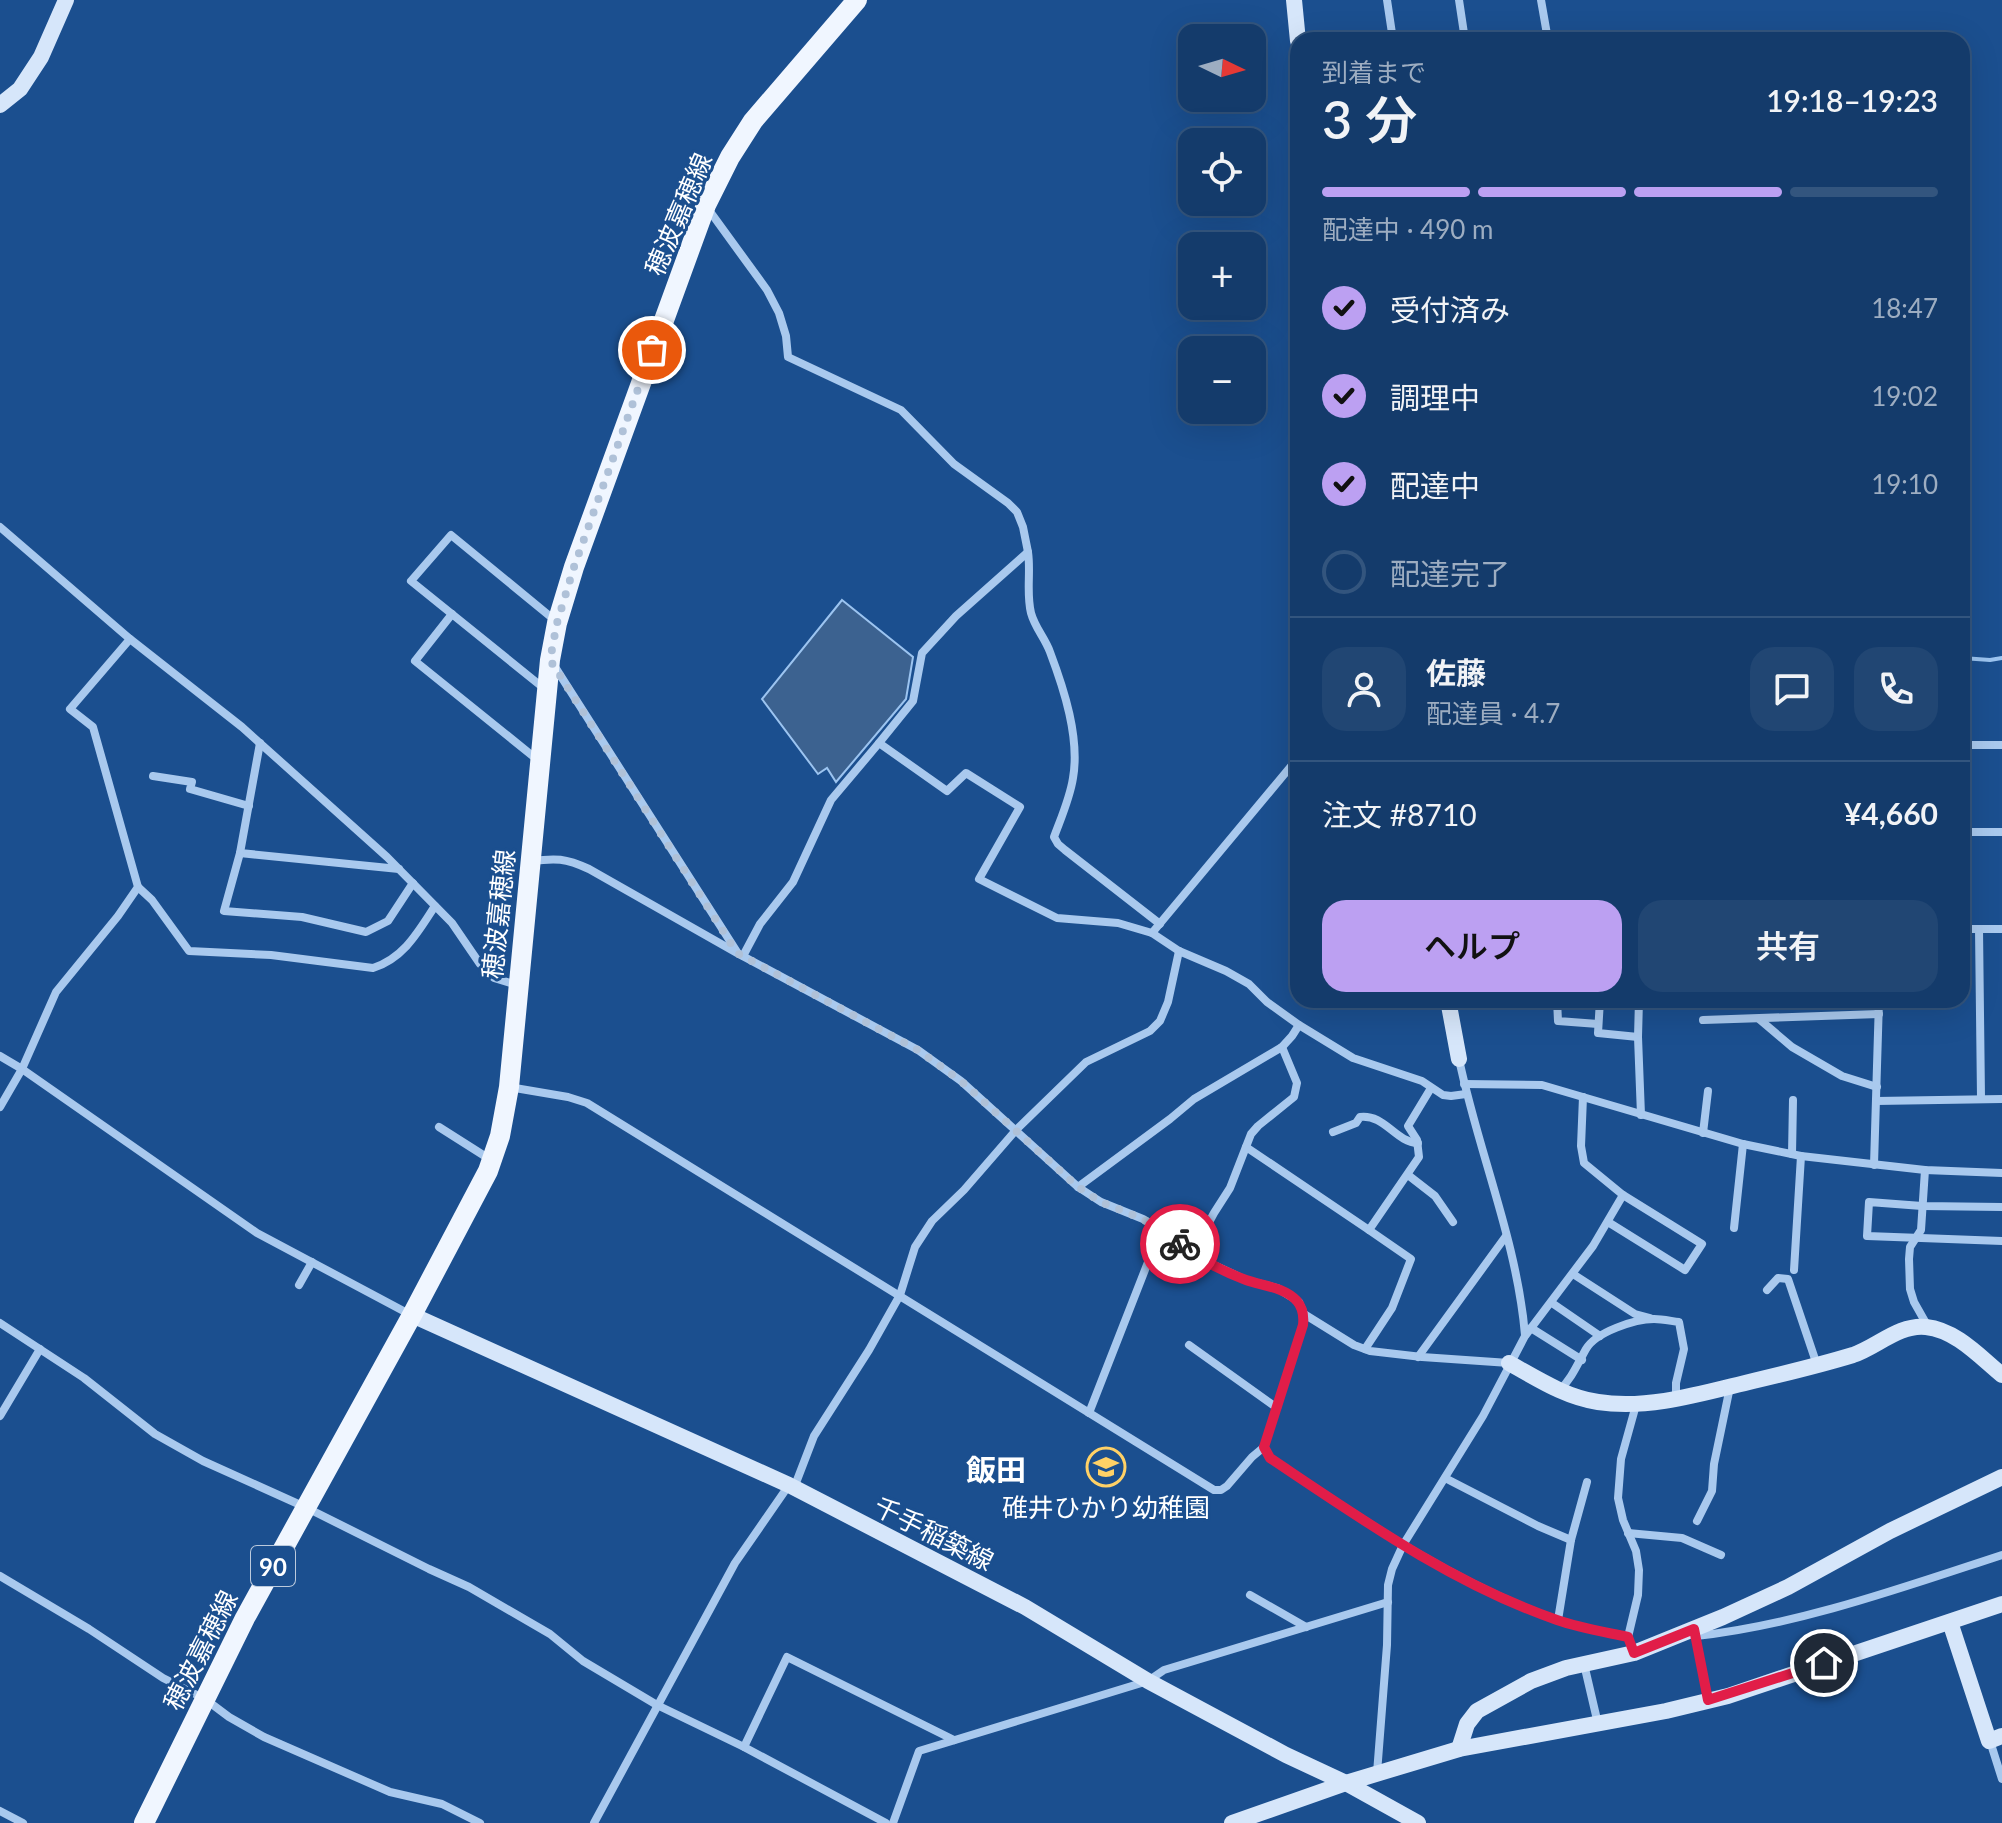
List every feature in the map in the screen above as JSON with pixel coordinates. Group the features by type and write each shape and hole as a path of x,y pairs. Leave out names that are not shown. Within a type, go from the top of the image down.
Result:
{"main road":[{"name":"穂波嘉穂線","path":"144,1823 245,1618 488,1171 500,1136 509,1087 550,660 557,623 574,567 706,205 730,157 753,121 857,0"}],"street":[{"path":"0,105 20,89 41,57 66,0"},
{"path":"1294,0 1297,32"},
{"path":"1387,0 1392,32"},
{"path":"1459,0 1464,32"},
{"path":"1541,0 1547,32"},
{"path":"706,205 767,290 779,313 788,357 901,410 954,464 1017,512 1028,552 1031,613 1037,630 1048,646 1067,697 1073,741 1073,777 1054,837 1065,850 1160,924"},
{"path":"0,527 130,639 260,743 413,883 452,923 480,964 494,978 517,985"},
{"path":"547,691 411,581 451,535 557,623"},
{"path":"740,954 793,882 831,800 913,701 922,653 956,616 1028,552"},
{"path":"452,614 415,661 540,761"},
{"path":"130,639 70,709 93,727 138,887 152,900 189,951 271,955 373,968 385,964 411,943 435,906"},
{"path":"550,660 740,954"},
{"path":"260,743 240,853 224,911 302,917 366,932 388,921 413,883"},
{"path":"879,743 947,791 966,773 1020,807 979,879 1057,918 1118,923 1152,933 1179,951 1249,984 1267,1002 1299,1025 1353,1058 1422,1081 1443,1095 1451,1096 1465,1089 1542,1085 1743,1144 1797,1155 1925,1170 2002,1173"},
{"path":"1970,745 2002,745"},
{"path":"1152,933 1290,767"},
{"path":"153,776 192,782 190,789 249,806"},
{"path":"1970,832 2002,832"},
{"path":"240,853 399,869"},
{"path":"509,1087 587,1103 1214,1490 1227,1486 1264,1447 1299,1342 1304,1314 1299,1302 1277,1288 1246,1280 1192,1254 1161,1229 1101,1202 1078,1187 961,1081 918,1050 575,862 557,858 529,862"},
{"path":"0,1107 22,1069 56,992 138,887"},
{"path":"1970,929 2002,929"},
{"path":"1979,929 1981,1098"},
{"path":"594,1823 735,1563 792,1487 814,1436 900,1295 915,1247 932,1221 964,1190 1016,1130 1086,1062 1150,1031 1160,1021 1168,1002 1179,951"},
{"path":"1449,1008 1465,1089 1522,1303 1525,1336"},
{"path":"1557,1008 1558,1021 1598,1024"},
{"path":"1599,1008 1598,1033 1638,1037"},
{"path":"1639,1008 1641,1115"},
{"path":"1874,1165 1879,1008"},
{"path":"1703,1020 1879,1014"},
{"path":"1759,1019 1792,1047 1842,1076 1877,1087"},
{"path":"1078,1187 1194,1099 1282,1047 1299,1025"},
{"path":"1192,1254 1230,1188 1251,1134 1294,1097 1297,1083 1282,1047"},
{"path":"0,1056 257,1233 412,1315"},
{"path":"1369,1230 1419,1157 1418,1143 1408,1126 1431,1088"},
{"path":"1703,1133 1708,1091"},
{"path":"1583,1097 1581,1146 1584,1163 1623,1195 1702,1244 1685,1270 1608,1222"},
{"path":"1876,1101 2002,1099"},
{"path":"1793,1100 1797,1155 1794,1270"},
{"path":"1333,1132 1366,1116 1384,1124 1403,1140 1418,1143"},
{"path":"439,1127 492,1160"},
{"path":"1734,1228 1743,1144"},
{"path":"1246,1147 1411,1259 1392,1308 1365,1349"},
{"path":"1925,1170 1921,1230 1910,1247 1909,1259 1910,1289 1928,1327"},
{"path":"1408,1175 1435,1196 1453,1222"},
{"path":"1377,1773 1388,1585 1392,1569 1403,1545 1483,1416 1525,1336 1573,1274 1623,1195"},
{"path":"2002,1207 1869,1202 1867,1236 2002,1241"},
{"path":"1089,1413 1161,1229"},
{"path":"1418,1357 1506,1236"},
{"path":"299,1285 312,1262"},
{"path":"1573,1274 1635,1314 1679,1322 1684,1349 1676,1383 1676,1398"},
{"path":"1767,1290 1778,1278 1788,1279 1817,1365"},
{"path":"1552,1303 1600,1336"},
{"path":"1304,1314 1365,1349 1418,1357 1509,1363 1559,1391 1595,1402 1627,1405 1730,1387 1817,1365 1864,1351 1889,1336 1913,1327 1928,1327 1950,1335 2002,1375"},
{"name":"千手稲築線","path":"412,1315 792,1487 1025,1607 1148,1681 1418,1823"},
{"path":"1559,1391 1570,1380 1587,1348 1600,1336 1654,1319"},
{"path":"0,1323 84,1378 155,1434 203,1461 469,1587 550,1634 583,1661 657,1705 744,1747 886,1823"},
{"path":"1531,1328 1582,1360"},
{"path":"1189,1345 1277,1408"},
{"path":"0,1416 40,1349"},
{"path":"1697,1521 1712,1491 1714,1464 1730,1387"},
{"path":"1631,1645 1639,1570 1636,1551 1618,1498 1618,1476 1636,1404"},
{"path":"1264,1447 1270,1458 1403,1545 1484,1590 1631,1645"},
{"path":"1459,1749 1467,1724 1477,1711 1531,1681 1631,1645 1695,1632 2002,1477"},
{"path":"1445,1478 1571,1540"},
{"path":"1558,1620 1571,1540 1587,1482"},
{"path":"1628,1533 1682,1538 1721,1555"},
{"path":"1695,1632 1723,1634 1759,1626 1865,1599 2002,1555"},
{"path":"0,1576 264,1737 390,1792 442,1804 480,1823"},
{"path":"1250,1595 1306,1627"},
{"path":"893,1823 919,1751 1148,1681 1164,1670 1388,1602"},
{"path":"1232,1823 1346,1783 1459,1749 1666,1711 1708,1700 2002,1604"},
{"path":"1950,1622 1996,1738 2002,1779"},
{"path":"1695,1632 1708,1700"},
{"path":"744,1747 787,1657 954,1740"},
{"path":"1584,1664 1598,1724"},
{"path":"0,1811 23,1823"}],"water":[{"path":"842,600 913,657 906,699 836,782 827,768 818,774 762,699"}],"waterway":[{"path":"1970,659 2002,658"}],"way so far":[{"path":"652,350 574,567 557,623 550,660 737,953 918,1050 961,1081 1078,1187 1101,1202 1143,1219 1180,1244"}],"place":[{"name":"碓井ひかり幼稚園","path":"1106,1467"}],"district":[{"name":"飯田","path":"996,1469"}],"route":[{"path":"1180,1244 1195,1256 1223,1270 1277,1288 1299,1302 1304,1314 1299,1342 1264,1447 1270,1458 1333,1500 1403,1545 1484,1590 1558,1620 1628,1637 1634,1653 1694,1629 1708,1700 1824,1663"}]}
